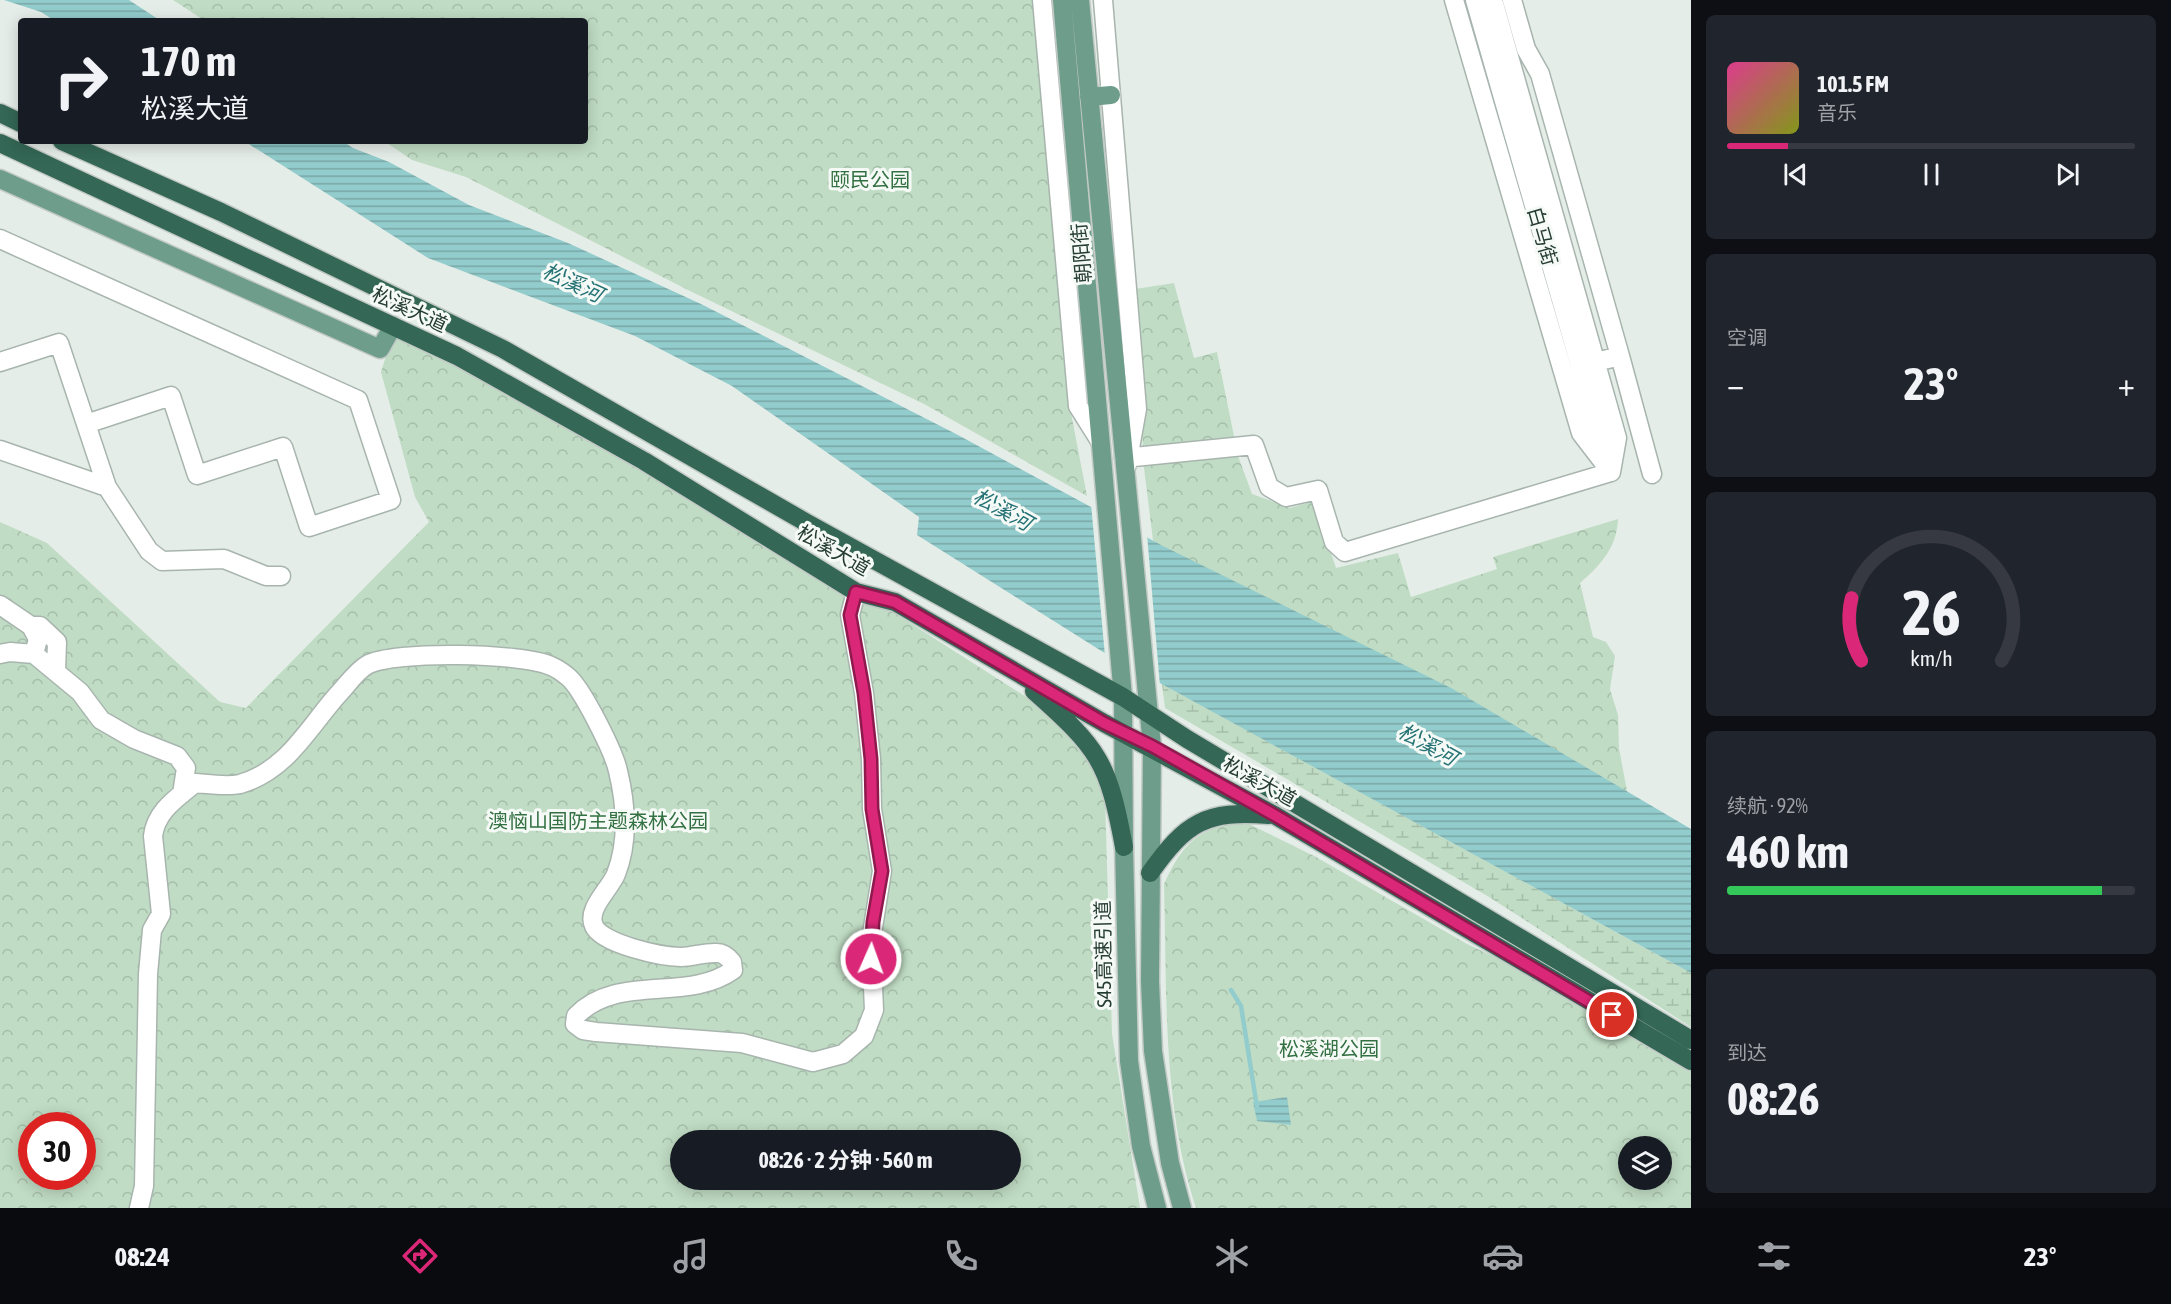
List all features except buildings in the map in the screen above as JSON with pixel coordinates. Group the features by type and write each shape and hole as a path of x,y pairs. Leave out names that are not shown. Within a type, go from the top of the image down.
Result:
{"highway":[{"path":"0,113 18,122"},
{"name":"松溪大道","path":"0,143 457,356 644,461 856,592 895,602 1122,733 1152,746 1276,816 1691,1061"},
{"name":"松溪大道","path":"69,144 221,212 503,349 797,517 1123,697 1187,739 1691,1040"},
{"path":"1003,664 1083,736 1097,755 1110,781 1124,847"},
{"path":"1150,873 1180,834 1203,820 1242,813 1276,816"}],"main road":[{"name":"朝阳街","path":"1062,0 1121,671"},
{"name":"朝阳街","path":"1080,0 1126,464 1145,686 1150,714"},
{"path":"1089,98 1111,95"},
{"path":"0,179 380,349 393,326"},
{"path":"1084,255 1104,253"},
{"name":"S45高速引道","path":"1121,671 1130,1061 1141,1146 1157,1208"},
{"path":"1150,714 1153,1051 1170,1164 1182,1208"}],"street":[{"path":"1042,0 1069,330 1078,406 1100,441"},
{"path":"1103,0 1137,409 1126,464 1254,445 1269,487 1286,497 1318,490 1334,542 1345,552 1352,552 1611,472 1581,433 1454,0"},
{"name":"白马街","path":"1475,0 1611,472"},
{"name":"白马街","path":"1493,0 1617,438 1611,472"},
{"path":"1512,0 1526,49 1540,74 1652,474"},
{"path":"0,239 358,400 391,500 309,527 283,447 196,475 171,396 86,424"},
{"path":"0,362 59,343 107,487 149,550 162,561 224,559 266,576 281,576"},
{"path":"1596,362 1620,356"},
{"path":"0,450 107,487"},
{"path":"139,1208 144,1186 148,974 152,930 161,914 153,836 155,824 169,804 195,783 239,784 270,770 301,743 329,704 365,665 380,660 437,654 521,660 550,665 569,677 597,723 617,768 624,804 625,839 616,873 594,910 594,925 600,934 614,941 663,956 683,957 718,953 727,955 732,962 732,970 711,981 688,986 641,989 597,1002 583,1008 576,1016 575,1024 583,1030 596,1032 742,1043 813,1062 827,1060 853,1047 864,1036 874,1010 870,940 882,871 872,809 871,759 864,693 850,615 856,592"},
{"path":"0,604 31,626 38,639 34,654"},
{"path":"31,626 40,626 57,642 56,671"},
{"path":"0,654 10,652 34,654 80,692 101,720 134,739 177,756 186,768 182,794"}],"green space":[{"name":"颐民公园","path":"173,0 1034,0 1071,413 1087,496 924,404 688,290 466,177 412,160 388,144 588,144 588,18 200,18"},
{"path":"1174,283 1194,358 1217,352 1238,456 1252,494 1290,508 1314,501 1336,568 1398,553 1411,597 1497,569 1493,557 1618,519 1611,547 1595,569 1580,583 1593,637 1606,642 1615,656 1610,689 1618,715 1619,748 1629,802 1155,556 1144,468 1135,289"},
{"name":"澳恼山国防主题森林公园","path":"396,324 813,561 1045,709 1084,747 1100,774 1105,797 1112,1034 1140,1208 0,1208 0,522 47,543 220,702 246,708 429,522 415,497 381,372"},
{"path":"1162,684 1691,973 1691,1027 1489,897 1165,708"},
{"name":"松溪湖公园","path":"1232,823 1249,824 1316,857 1467,944 1512,965 1691,1071 1691,1208 1196,1208 1177,1129 1168,1048 1164,884 1183,851 1190,843 1208,831"}],"water":[{"path":"4,0 129,0 156,18 50,18 41,12"},
{"name":"松溪河","path":"249,144 347,144 389,162 469,205 568,243 701,304 958,435 1163,546 1453,689 1691,829 1691,973 1103,652 917,535 919,517 732,386 635,336 428,258"},
{"path":"1287,1097 1291,1125 1257,1121 1253,1102"}],"pier":[{"path":"1091,504 1147,534 1160,686 1105,656"}],"waterway":[{"path":"1231,990 1241,1006 1257,1107"}],"route":[{"path":"871,959 870,940 882,871 872,809 871,759 864,693 853,645 850,615 856,592 895,602 1104,723 1152,746 1276,816 1612,1015"}]}
